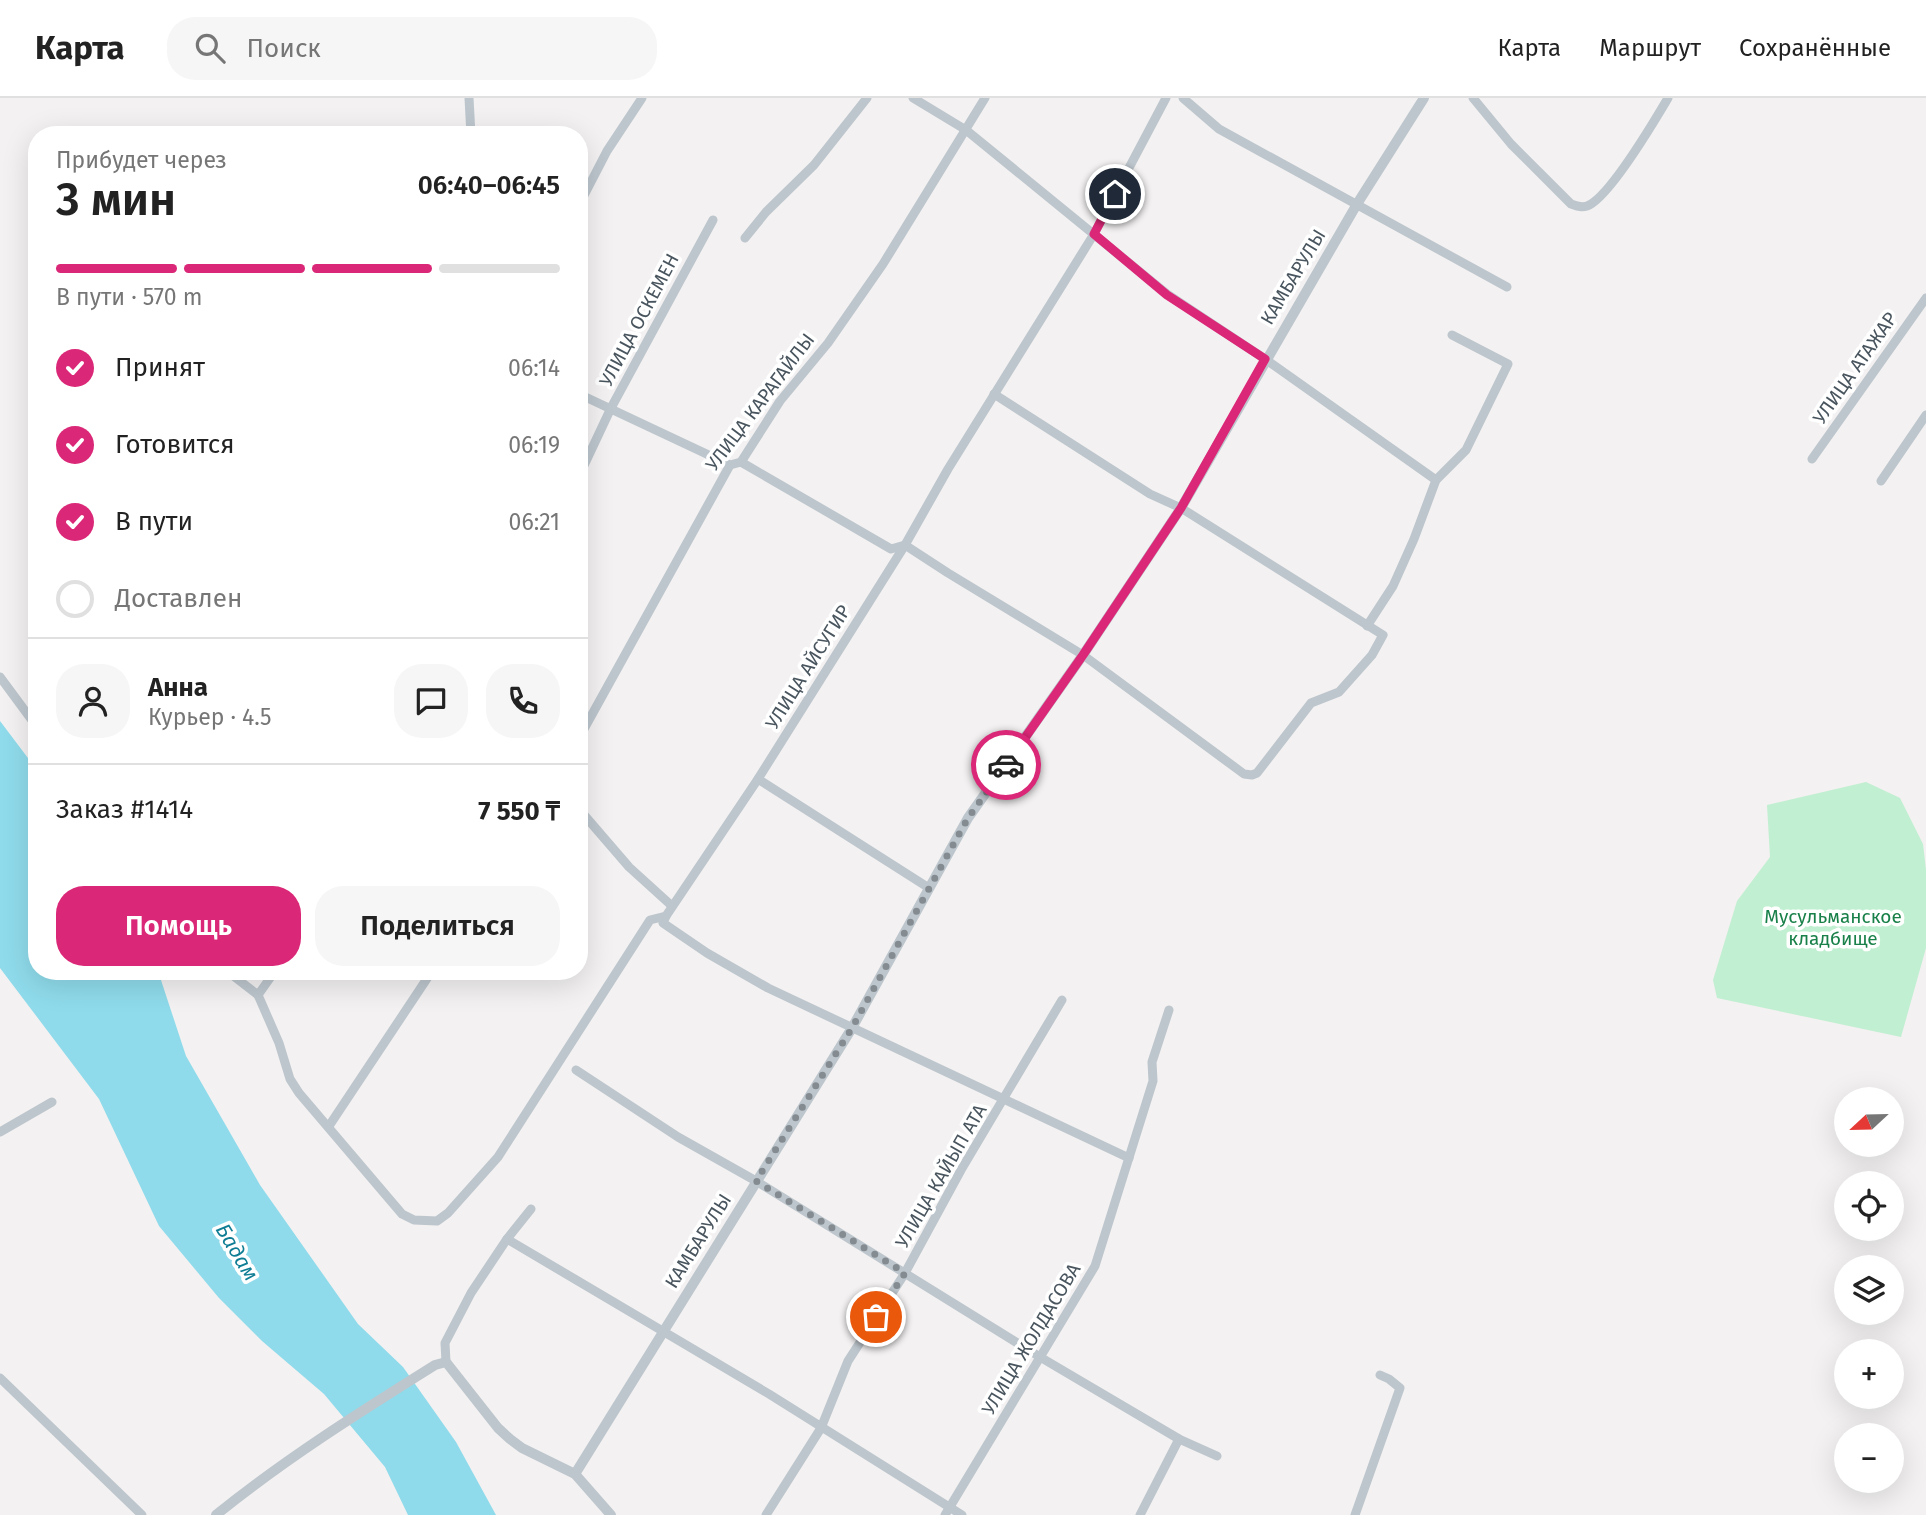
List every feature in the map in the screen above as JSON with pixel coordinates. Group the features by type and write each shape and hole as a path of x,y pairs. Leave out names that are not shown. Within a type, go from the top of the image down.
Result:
{"street":[{"path":"469,98 471,126"},
{"path":"588,188 607,151 642,98"},
{"path":"745,238 766,212 814,165 867,98"},
{"path":"913,98 965,130 1167,295 1265,359 1436,480"},
{"name":"УЛИЦА КАРАГАЙЛЫ","path":"588,722 730,466 741,462 780,401 828,343 883,264 985,98"},
{"name":"УЛИЦА АЙСУГИР","path":"328,1126 402,1214 414,1220 437,1221 448,1213 498,1157 650,920 666,916 758,779 905,545 948,468 1094,234 1166,98"},
{"path":"1183,98 1219,129 1507,287"},
{"name":"КАМБАРУЛЫ","path":"575,1474 852,1028 968,818 1083,655 1181,508 1265,359 1424,98"},
{"path":"1473,98 1511,144 1571,204 1580,207 1590,205 1610,187 1668,98"},
{"name":"УЛИЦА ОСКЕМЕН","path":"588,457 611,408 713,219"},
{"name":"УЛИЦА АТАЖАР","path":"1812,459 1926,298"},
{"path":"1367,626 1393,586 1436,480 1466,450 1508,364 1452,335"},
{"path":"741,462 891,549 905,545 1083,655 1244,774 1257,773 1311,703 1339,692 1371,655 1383,635 1181,508 1150,494 994,394"},
{"path":"588,398 730,466"},
{"path":"1881,481 1926,415"},
{"path":"0,677 28,715"},
{"path":"758,779 929,888"},
{"path":"588,819 629,867 672,906"},
{"path":"666,916 663,923 707,953 768,988 1129,1158"},
{"path":"239,980 258,995 279,1043 290,1079 328,1126 426,980"},
{"path":"258,995 269,980"},
{"name":"УЛИЦА КАЙЫП АТА","path":"766,1515 821,1428 848,1361 905,1273 961,1170 1062,1000"},
{"name":"УЛИЦА ЖОЛДАСОВА","path":"948,1511 1095,1266 1153,1081 1152,1062 1169,1010"},
{"path":"576,1070 678,1137 756,1181 1040,1357 1180,1439 1217,1456"},
{"path":"0,1132 52,1102"},
{"path":"531,1209 471,1293 444,1343 446,1362 498,1428 523,1448 575,1474 611,1515"},
{"path":"508,1239 821,1428 948,1511 962,1515"},
{"path":"216,1515 255,1483 316,1440 435,1365 446,1362"},
{"path":"1355,1515 1400,1388 1389,1378 1380,1375"},
{"path":"0,1378 142,1515"},
{"path":"1140,1515 1180,1439"}],"green space":[{"name":"Мусульманское кладбище","path":"1866,782 1900,798 1923,844 1926,870 1926,948 1901,1037 1717,998 1713,980 1737,901 1770,857 1767,805"}],"water":[{"name":"Бадам","path":"0,721 28,758 28,980 161,980 186,1056 260,1185 358,1324 403,1367 456,1442 496,1515 408,1515 385,1467 324,1394 262,1341 219,1298 159,1226 99,1099 0,968"}],"way so far":[{"path":"876,1317 905,1273 756,1181 852,1028 968,818 1006,765"}],"route":[{"path":"1006,765 1181,508 1265,359 1167,295 1094,234 1115,194"}]}
